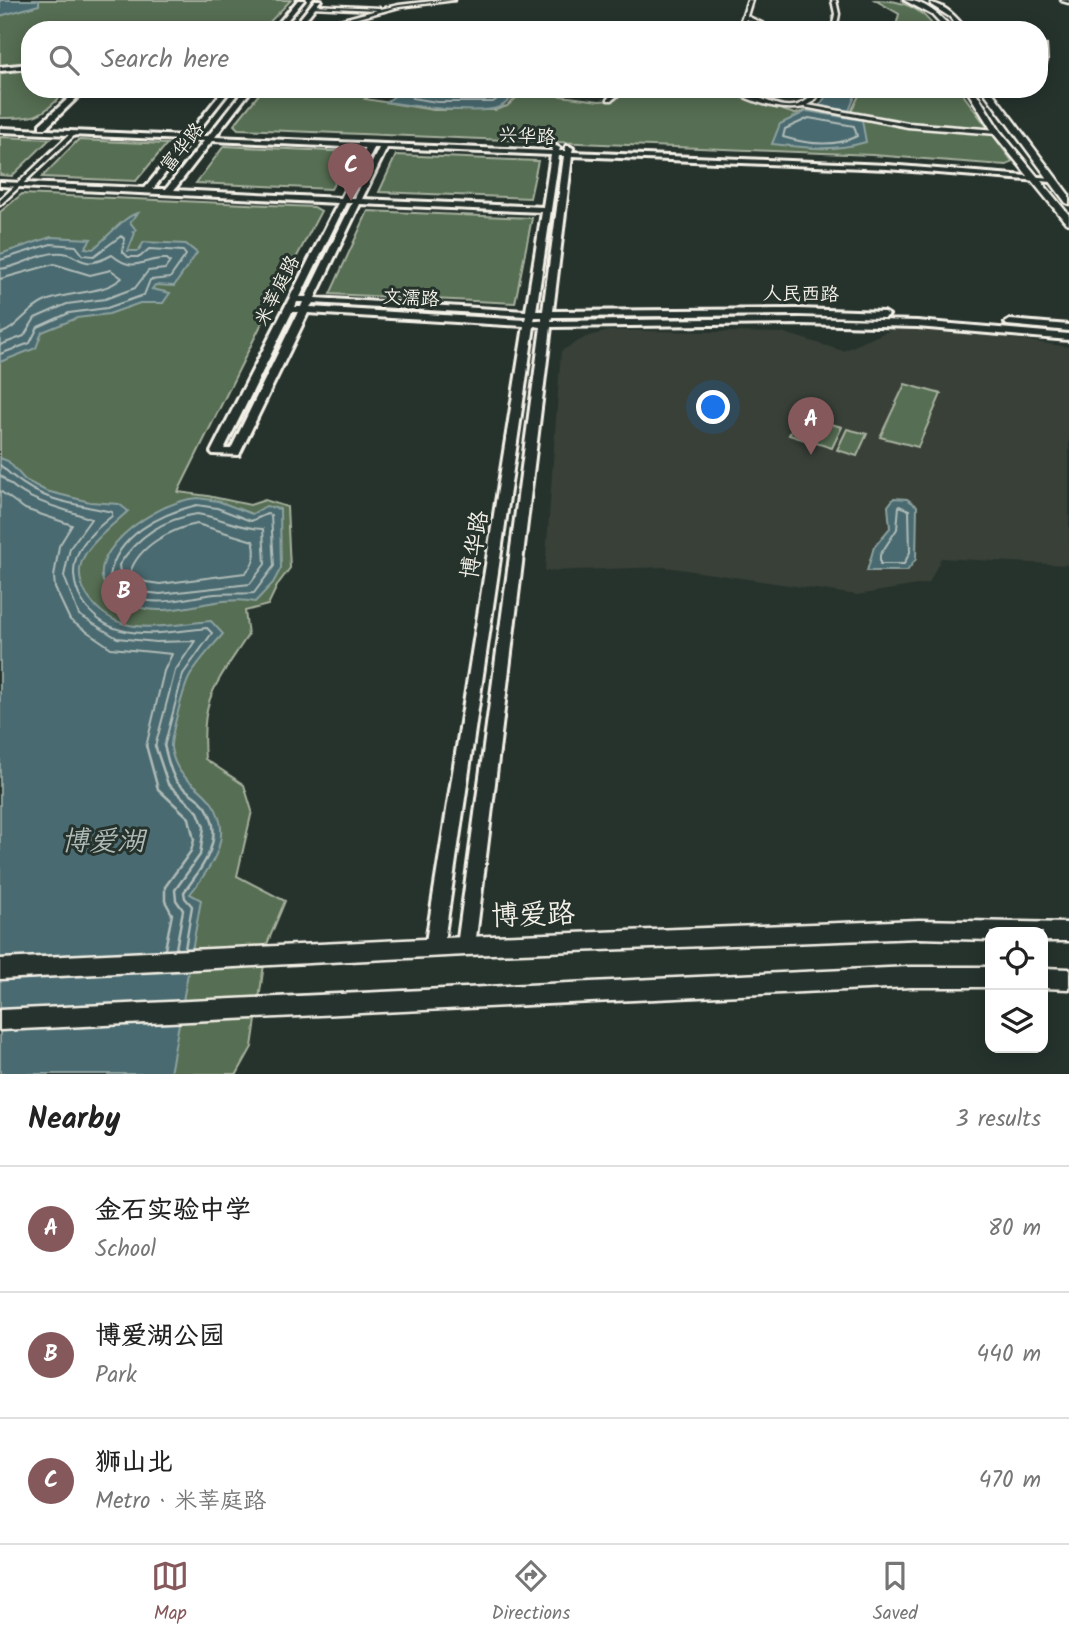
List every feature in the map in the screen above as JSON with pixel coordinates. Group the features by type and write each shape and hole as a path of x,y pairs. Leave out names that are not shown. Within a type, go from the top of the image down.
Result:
{"main road":[{"path":"907,0 934,14 941,21"},
{"path":"922,0 956,21"},
{"path":"976,98 998,132 1069,221"},
{"path":"993,98 1069,201"},
{"name":"博爱路","path":"0,970 466,946 919,929 1069,932"},
{"path":"0,1020 910,976 985,977"},
{"path":"1048,978 1069,979"}],"street":[{"path":"284,21 301,0"},
{"path":"342,21 390,9 453,0"},
{"path":"743,21 750,0"},
{"path":"834,0 836,21"},
{"path":"301,21 315,3 390,9"},
{"path":"745,17 754,21"},
{"path":"0,69 21,67"},
{"path":"43,126 73,98"},
{"name":"富华路","path":"147,190 221,98"},
{"name":"富华路","path":"168,191 242,98"},
{"path":"758,98 795,110 807,107 908,125 998,132"},
{"path":"807,107 816,98"},
{"name":"兴华路","path":"0,124 1050,177"},
{"name":"兴华路","path":"0,130 192,135"},
{"path":"0,203 74,133"},
{"name":"兴华路","path":"214,136 371,146 562,151"},
{"name":"米莘庭路","path":"371,146 217,452 235,453 384,146"},
{"name":"博华路","path":"434,948 547,209 562,151"},
{"name":"博华路","path":"466,946 546,319 562,151"},
{"path":"0,184 547,209"},
{"name":"文濡路","path":"291,304 546,319"},
{"name":"人民西路","path":"546,319 798,312 953,318 1069,328"},
{"path":"546,319 917,324 1069,337"}],"shaded area":[{"path":"897,327 953,330 1069,347 1069,565 941,558 929,583 857,595 665,567 545,571 561,351 586,337 608,331 644,331 785,333 843,351"}],"green space":[{"path":"0,0 291,0 271,21 21,21 21,98 59,98 39,114 0,118"},
{"path":"875,0 894,1 910,6 929,21 897,21 899,14"},
{"path":"256,98 366,98 434,110 495,110 507,106 516,98 576,98 599,101 617,98 744,98 795,114 817,107 851,112 858,98 966,98 1012,161 1007,165 872,155 238,129 234,125"},
{"path":"0,137 50,139 12,176 0,175"},
{"path":"78,140 167,144 136,181 42,177"},
{"path":"224,146 352,152 331,189 196,183"},
{"path":"396,155 538,161 530,198 379,192"},
{"path":"22,194 314,207 321,211 178,492 250,505 265,500 287,507 290,568 278,584 268,605 245,611 248,635 219,680 208,705 205,720 205,759 244,785 252,811 237,876 285,901 267,944 252,1047 237,1074 0,1074 0,212"},
{"path":"368,211 532,218 515,303 330,294"},
{"path":"905,384 941,394 918,447 880,437"},
{"path":"800,415 819,420 808,441 789,435"},
{"path":"823,422 842,427 832,448 813,442"},
{"path":"847,429 867,434 857,456 837,450"}],"water":[{"path":"0,0 39,0 39,5 0,16"},
{"path":"392,98 511,98 500,107 477,110 386,102"},
{"path":"825,98 854,98 849,111 819,106"},
{"path":"807,111 862,120 866,142 831,148 772,144 780,124"},
{"path":"138,213 130,222 136,230 128,251 138,251 144,242 186,244 197,253 174,286 155,285 152,289 170,293 163,303 140,303 109,314 77,318 42,332 36,348 0,362 0,254 51,237 91,239 85,248 93,249 122,223"},
{"name":"博爱湖","path":"0,458 8,461 25,480 46,491 90,502 119,504 128,511 95,542 81,564 80,574 86,594 101,611 119,622 140,626 211,621 223,634 187,682 171,742 178,768 212,803 221,828 217,852 212,863 190,894 201,900 170,1074 0,1074"},
{"path":"198,498 218,501 252,514 266,506 280,509 281,568 273,583 255,602 225,601 166,610 138,607 113,594 102,579 104,561 116,543 133,526 155,512 177,502"},
{"path":"894,498 907,499 917,506 916,559 907,571 867,571 874,547 890,528 888,506"}],"place":[{"name":"狮山北","path":"351,201"},
{"name":"金石实验中学","path":"811,455"},
{"name":"博爱湖公园","path":"124,627"}]}
